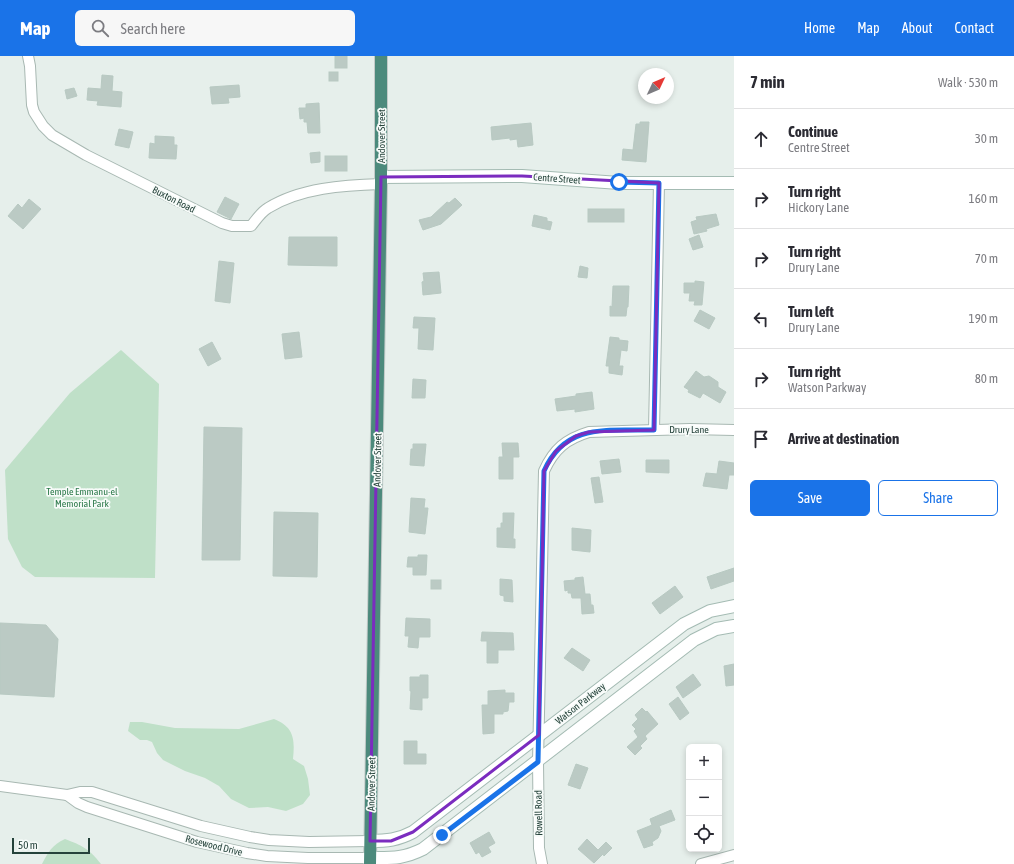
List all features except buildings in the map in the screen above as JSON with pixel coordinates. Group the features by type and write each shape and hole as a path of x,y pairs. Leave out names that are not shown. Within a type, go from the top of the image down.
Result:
{"highway":[{"name":"Andover Street","path":"370,861 381,180 381,56"}],"main road":[{"name":"Centre Street","path":"381,180 522,176 619,182 734,183"},
{"name":"Watson Parkway","path":"370,841 390,841 413,832 684,624 710,611 734,606"},
{"name":"Watson Parkway","path":"370,861 409,856 423,849 538,762 694,640 716,629 734,626"}],"street":[{"name":"Buxton Road","path":"28,56 32,105 34,112 43,126 52,135 86,155 222,223 232,226 251,226 267,209 288,199 312,191 381,180"},
{"path":"654,430 659,183"},
{"name":"Drury Lane","path":"538,762 544,471 549,461 564,443 576,436 590,432 690,429 734,430"},
{"name":"Rowell Road","path":"538,762 539,848 542,864"},
{"name":"Rosewood Drive","path":"0,786 67,795 80,792 92,792 201,826 269,840 309,842 370,841"},
{"name":"Rosewood Drive","path":"67,795 78,803 94,810 197,842 247,853 267,856 370,861"},
{"path":"701,864 734,855"}],"highlighted area":[{"path":"522,176 659,183 654,430 589,432 576,436 556,451 544,471 539,735 413,832 391,841 370,841 376,476 381,177"}],"green space":[{"name":"Temple Emmanu-el Memorial Park","path":"121,350 159,384 155,578 35,577 22,567 8,539 5,470 70,393"},
{"path":"274,719 286,726 292,734 294,745 293,759 304,766 308,779 310,795 303,804 286,811 268,807 249,808 231,799 219,786 205,778 185,771 163,760 157,753 152,742 140,740 128,731 130,722 142,722 175,728 239,729"},
{"path":"65,839 85,848 101,864 42,864 51,849"}],"route":[{"path":"442,835 538,762 544,471 549,461 564,443 576,436 590,432 602,431 654,430 659,183 619,182"}]}
